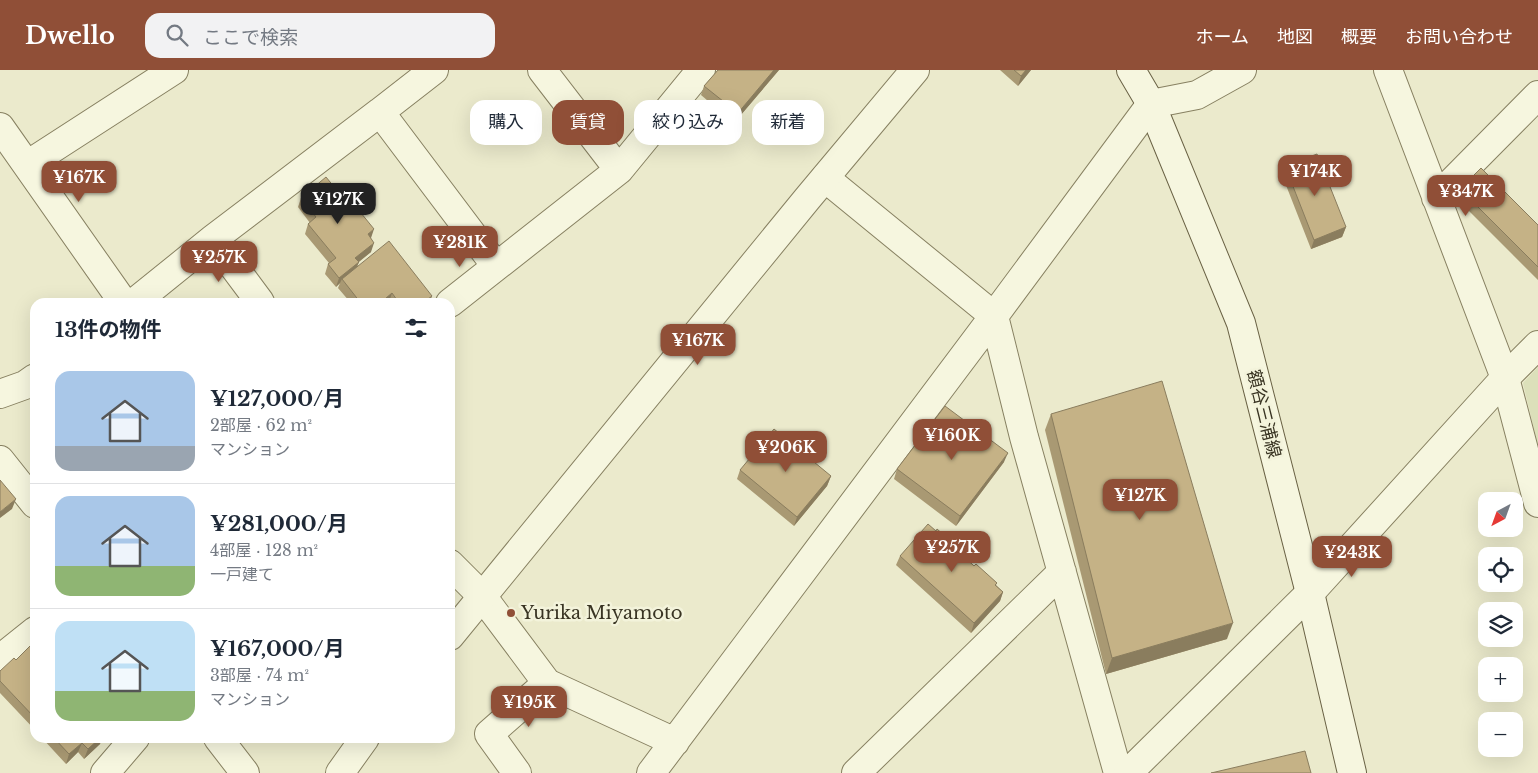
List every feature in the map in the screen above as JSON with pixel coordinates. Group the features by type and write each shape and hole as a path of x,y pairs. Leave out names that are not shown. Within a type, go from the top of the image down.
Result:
{"street":[{"path":"27,166 174,70"},
{"path":"141,298 214,239 434,70"},
{"path":"542,70 619,170"},
{"path":"455,299 619,170 701,70"},
{"path":"455,630 915,70"},
{"path":"651,773 994,316 1142,88 1197,95 1242,70"},
{"path":"1388,70 1506,378 1538,502"},
{"name":"額谷三浦線","path":"1142,88 1241,323 1310,593 1352,773"},
{"path":"1436,198 1538,95"},
{"path":"380,112 496,266"},
{"path":"3,137 27,166 120,298"},
{"path":"825,178 994,316 1024,437 1118,773"},
{"path":"214,239 257,298"},
{"path":"1128,773 1310,593 1538,345"},
{"path":"0,394 30,381"},
{"path":"0,460 30,498"},
{"path":"455,569 482,596 547,683 675,742"},
{"path":"856,773 1062,572"},
{"path":"0,659 30,635"},
{"path":"518,773 490,734 547,683"},
{"path":"105,773 130,743"},
{"path":"222,743 245,773"},
{"path":"340,773 361,743"}],"green space":[{"path":"1538,367 1538,446 1523,383"}],"building":[{"path":"718,70 774,70 742,108 742,100 722,100 704,86"},
{"path":"1014,70 1026,70 1021,76"},
{"path":"1317,154 1346,227 1314,240 1285,166"},
{"path":"1481,168 1538,225 1538,267 1460,189"},
{"path":"326,177 335,188 339,186 374,229 368,234 374,243 355,258 359,262 339,278 328,264 336,258 308,224 316,217 301,198"},
{"path":"389,241 432,296 429,298 396,298 392,293 386,298 357,298 342,279"},
{"path":"1162,381 1233,623 1112,658 1051,414"},
{"path":"945,406 1008,453 960,516 897,469"},
{"path":"774,429 831,476 797,517 740,470"},
{"path":"0,480 16,499 0,512"},
{"path":"928,524 936,531 937,529 960,549 958,551 997,583 995,585 1003,592 974,623 900,556"},
{"path":"30,646 30,713 0,681 0,671 14,658 16,660"},
{"path":"59,743 82,743 69,754"},
{"path":"82,743 95,743 88,749"},
{"path":"1305,751 1311,773 1211,773"}],"place":[{"name":"Yurika Miyamoto","path":"511,613"}]}
